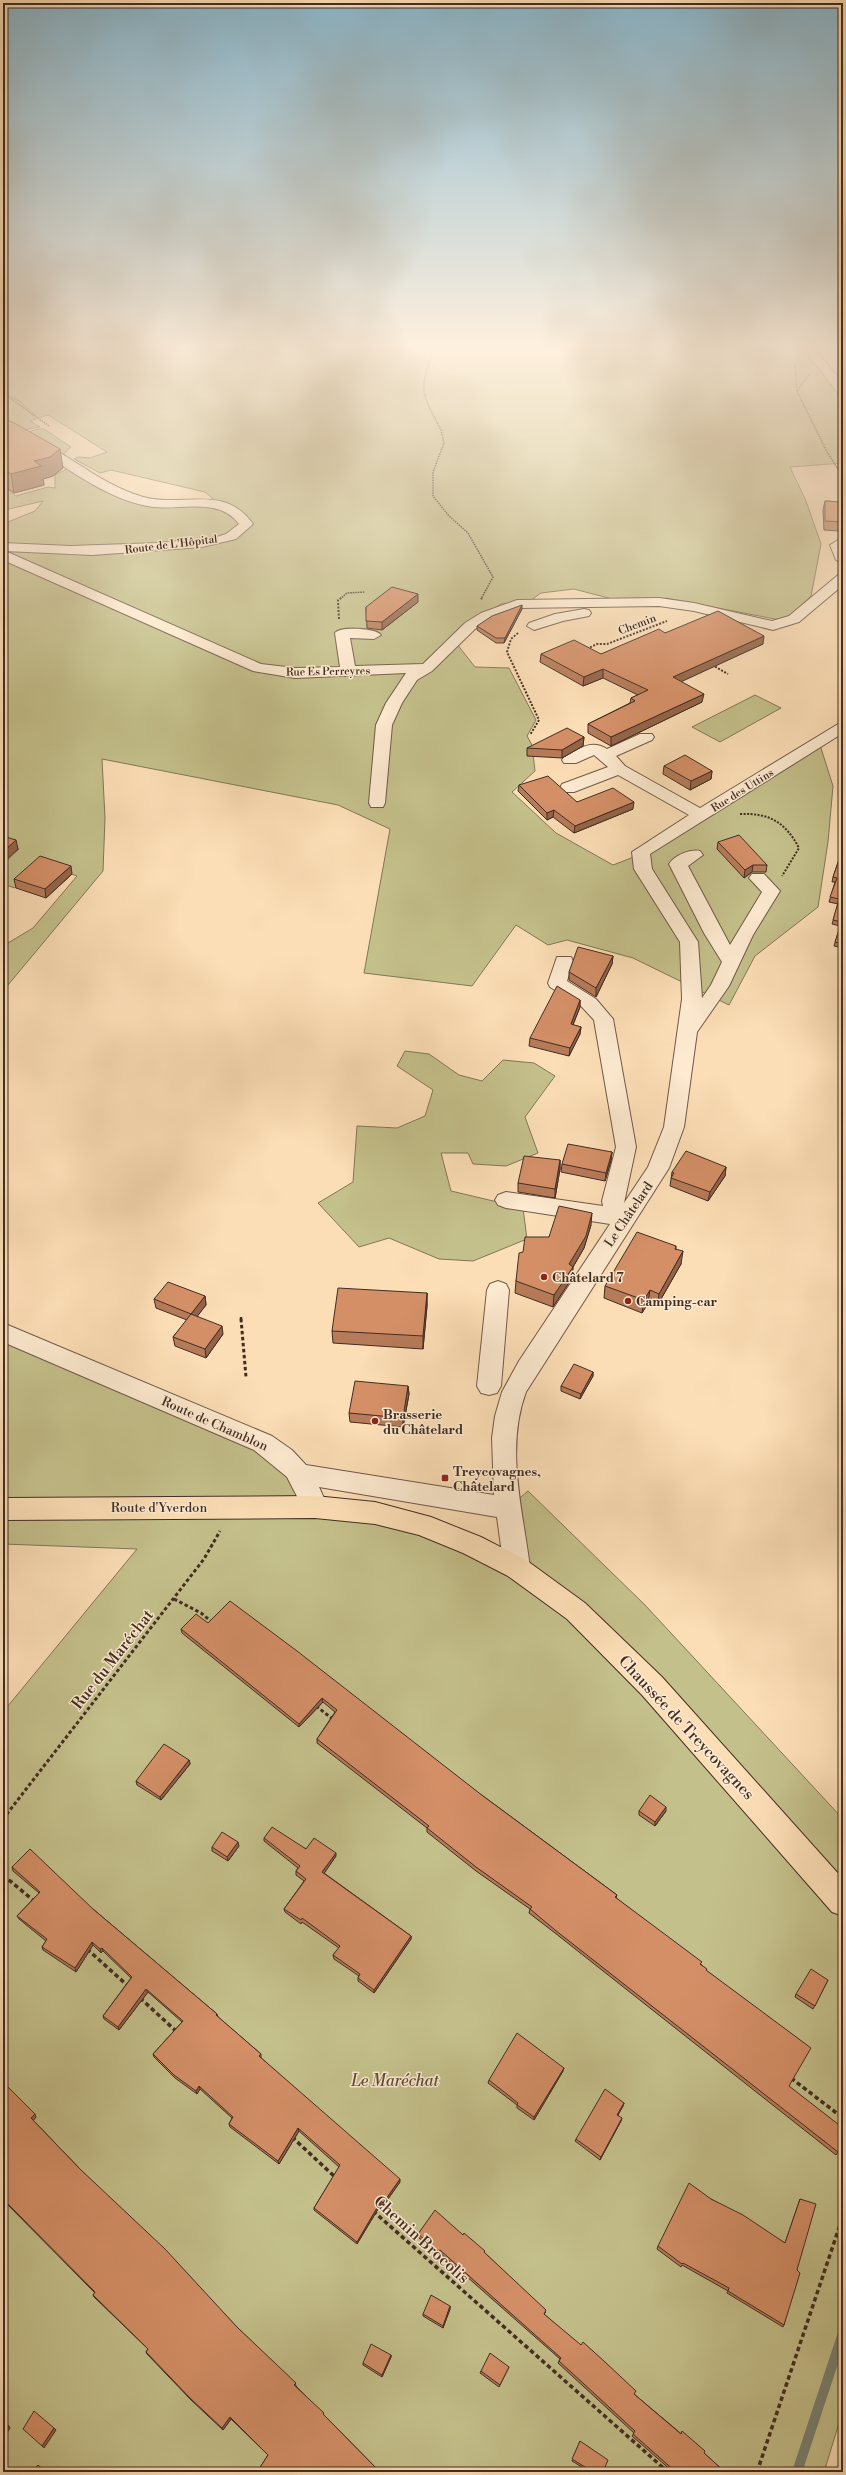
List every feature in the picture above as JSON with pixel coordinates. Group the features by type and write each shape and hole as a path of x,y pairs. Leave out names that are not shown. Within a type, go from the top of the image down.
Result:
{"main road":[{"name":"Route d'Yverdon","path":"3,1509 315,1507"},
{"path":"315,1507 375,1513 422,1525 472,1545 517,1568"},
{"name":"Chaussée de Treycovagnes","path":"517,1568 576,1611 652,1686 843,1901"}],"street":[{"name":"Route de L'Hôpital","path":"3,546 42,551 88,552 146,549 211,542 237,534 246,524 236,511 219,504 171,504 142,501 111,487 68,462"},
{"path":"843,541 837,545 843,560"},
{"name":"Rue Es Perreyres","path":"3,555 258,668 295,673 427,668"},
{"path":"377,803 384,725 394,703 412,677 427,668 470,626 486,616 517,604 659,602 687,606 773,626 794,619 843,578"},
{"path":"534,626 560,617 602,609 606,602"},
{"path":"348,671 342,633 374,635"},
{"name":"Rue des Uttins","path":"641,852 843,726"},
{"path":"606,754 646,737"},
{"path":"570,760 594,748 606,754 619,769 700,816"},
{"path":"568,788 619,769"},
{"name":"Le Châtelard","path":"517,1568 504,1483 504,1440 513,1395 527,1368 619,1219 658,1168 674,1127 692,999 689,942 643,869 641,852"},
{"path":"694,855 678,864 713,933 731,961"},
{"path":"687,1031 720,986 744,935 771,892 758,878"},
{"path":"506,1200 619,1219 613,1201 626,1147 603,1019 589,1003 557,983 564,961"},
{"path":"489,1386 498,1290"},
{"name":"Route de Chamblon","path":"3,1332 263,1443 286,1458 301,1474 315,1507"},
{"path":"301,1474 508,1508"}],"path":[{"path":"438,462 433,470 432,496 444,507 449,516 468,533 493,578 478,605 486,616"},
{"path":"834,462 843,476"},
{"path":"342,633 338,600 347,593 365,592"},
{"name":"Chemin","path":"587,652 586,647 607,644 671,619"},
{"path":"530,735 539,720 523,685 512,671 507,659 508,645 513,636 534,626"},
{"path":"708,662 728,674"},
{"path":"700,816 761,813 776,818 792,832 799,848 771,892"},
{"path":"241,1317 246,1376"},
{"name":"Rue du Maréchat","path":"3,1819 174,1599 215,1543 222,1527 225,1507"},
{"path":"174,1599 201,1613 219,1628"},
{"path":"310,1701 341,1726"},
{"path":"3,1875 38,1905"},
{"path":"85,1947 132,1990"},
{"path":"138,1996 179,2034"},
{"path":"786,2074 843,2118"},
{"path":"290,2136 337,2179"},
{"name":"Chemin Brocolis","path":"366,2205 514,2338 668,2472"},
{"path":"758,2472 843,2216"}],"green space":[{"path":"80,462 843,462 790,467 806,501 821,544 811,596 790,616 780,620 666,598 660,601 612,599 574,589 541,593 530,601 501,604 476,619 453,639 475,667 509,668 536,720 527,736 532,745 535,771 512,792 556,833 613,865 647,852 820,745 833,786 828,842 818,907 755,956 729,1005 633,958 567,940 548,945 516,925 472,986 364,973 390,829 338,805 102,759 105,818 103,871 3,991 3,946 33,928 77,876 42,864 15,888 3,884 3,864 19,849 3,844 3,524 35,511 43,501 9,509 3,507 3,486 16,496 48,487 55,488 55,475 67,469 69,463 141,502 219,504 205,492 111,470 100,473"},
{"path":"755,695 781,708 720,742 692,727"},
{"path":"405,1051 429,1054 459,1075 482,1081 503,1060 534,1063 555,1076 525,1117 538,1153 506,1166 473,1164 468,1153 441,1153 451,1191 523,1208 527,1239 473,1261 439,1259 389,1238 359,1247 318,1203 353,1182 357,1126 397,1128 425,1116 433,1090 397,1066"},
{"name":"Le Maréchat","path":"3,1332 263,1443 315,1507 375,1513 517,1568 508,1508 528,1491 645,1605 843,1819 843,2410 824,2472 3,2472 3,1712 137,1549 3,1544"}],"building":[{"path":"3,462 36,462 41,466 11,474 3,468"},
{"path":"825,501 843,502 843,527 840,522 825,521"},
{"path":"392,587 418,594 382,622 366,621 366,607"},
{"path":"522,605 505,638 496,638 477,626 492,616"},
{"path":"718,611 764,636 673,677 704,694 611,737 588,724 635,701 631,698 648,690 603,669 584,677 541,654 574,640 601,654 659,629 665,633"},
{"path":"567,728 584,737 562,750 527,748"},
{"path":"685,755 712,771 691,781 664,766"},
{"path":"548,776 577,802 613,788 634,802 575,826 554,810 547,813 519,785"},
{"path":"739,835 767,865 753,865 745,870 718,842"},
{"path":"3,836 16,840 3,852"},
{"path":"843,848 843,944 835,942 842,922 833,920 839,899 830,897 837,878 833,877"},
{"path":"40,856 71,866 45,889 14,879"},
{"path":"578,947 613,956 596,988 569,972"},
{"path":"557,986 580,1000 571,1024 581,1027 570,1048 530,1038"},
{"path":"568,1144 612,1152 606,1173 562,1164"},
{"path":"686,1151 726,1167 710,1192 671,1178 674,1173 672,1172"},
{"path":"524,1156 560,1160 555,1189 518,1183"},
{"path":"559,1206 592,1213 586,1236 569,1264 573,1267 554,1295 516,1281 519,1253 523,1252 525,1237 549,1237"},
{"path":"637,1232 676,1246 675,1249 683,1251 659,1294 650,1290 644,1300 605,1286"},
{"path":"168,1282 205,1296 191,1314 154,1299"},
{"path":"338,1288 427,1293 423,1336 332,1331"},
{"path":"191,1314 222,1326 205,1349 173,1337"},
{"path":"574,1364 593,1372 581,1394 561,1386"},
{"path":"355,1381 408,1386 403,1418 349,1413"},
{"path":"230,1601 297,1651 483,1796 617,1895 615,1897 702,1962 700,1964 707,1969 706,1970 811,2048 789,2086 843,2128 843,2143 838,2152 555,1930 530,1909 532,1907 476,1867 427,1828 429,1826 317,1739 337,1710 322,1698 299,1724 181,1629 196,1614 208,1623"},
{"path":"164,1744 189,1760 160,1797 136,1781"},
{"path":"650,1795 666,1807 655,1822 639,1811"},
{"path":"272,1827 306,1849 314,1838 336,1853 322,1872 411,1936 374,1990 358,1978 360,1974 333,1955 340,1946 302,1918 301,1920 284,1909 306,1879 296,1871 300,1866 264,1838"},
{"path":"222,1832 238,1842 227,1857 212,1847"},
{"path":"30,1849 93,1909 217,2014 216,2015 261,2054 259,2056 400,2179 383,2203 381,2201 357,2242 314,2208 340,2165 298,2128 278,2161 229,2124 233,2117 199,2086 196,2091 174,2075 153,2054 183,2021 146,1989 118,2027 103,2016 132,1977 102,1948 100,1949 92,1942 75,1968 42,1947 47,1939 17,1916 40,1892 12,1867"},
{"path":"811,1969 828,1980 815,2006 796,1994"},
{"path":"517,2033 564,2068 534,2117 517,2105 518,2103 489,2080"},
{"path":"3,2082 35,2114 31,2118 80,2169 165,2249 237,2327 296,2383 294,2385 324,2413 323,2414 380,2472 262,2472 259,2469 268,2455 230,2417 222,2428 190,2398 146,2352 148,2349 93,2295 95,2292 3,2199"},
{"path":"605,2089 624,2103 617,2115 622,2118 601,2157 576,2139"},
{"path":"689,2183 711,2199 743,2215 785,2243 800,2199 816,2204 797,2270 800,2273 784,2325 728,2291 729,2288 683,2263 682,2264 658,2246"},
{"path":"435,2210 463,2235 464,2233 485,2251 484,2252 546,2310 544,2314 581,2345 583,2342 636,2391 634,2394 681,2434 682,2431 705,2451 704,2453 725,2472 676,2472 633,2434 635,2431 559,2361 561,2358 440,2250 439,2252 418,2234"},
{"path":"431,2295 450,2306 443,2326 423,2314"},
{"path":"371,2344 391,2355 382,2375 363,2363"},
{"path":"490,2353 509,2367 500,2385 481,2371"},
{"path":"34,2411 54,2428 42,2446 23,2429"},
{"path":"3,2421 9,2426 3,2434"},
{"path":"580,2441 608,2460 603,2472 593,2472 572,2459"},
{"path":"38,2465 46,2472 33,2472"}],"waterway":[{"path":"797,2472 843,2333"}],"place":[{"name":"Châtelard 7","path":"544,1277"},
{"name":"Camping-car","path":"628,1301"},
{"name":"Brasserie du Châtelard","path":"375,1421"},
{"name":"Treycovagnes, Châtelard","path":"445,1478"}]}
